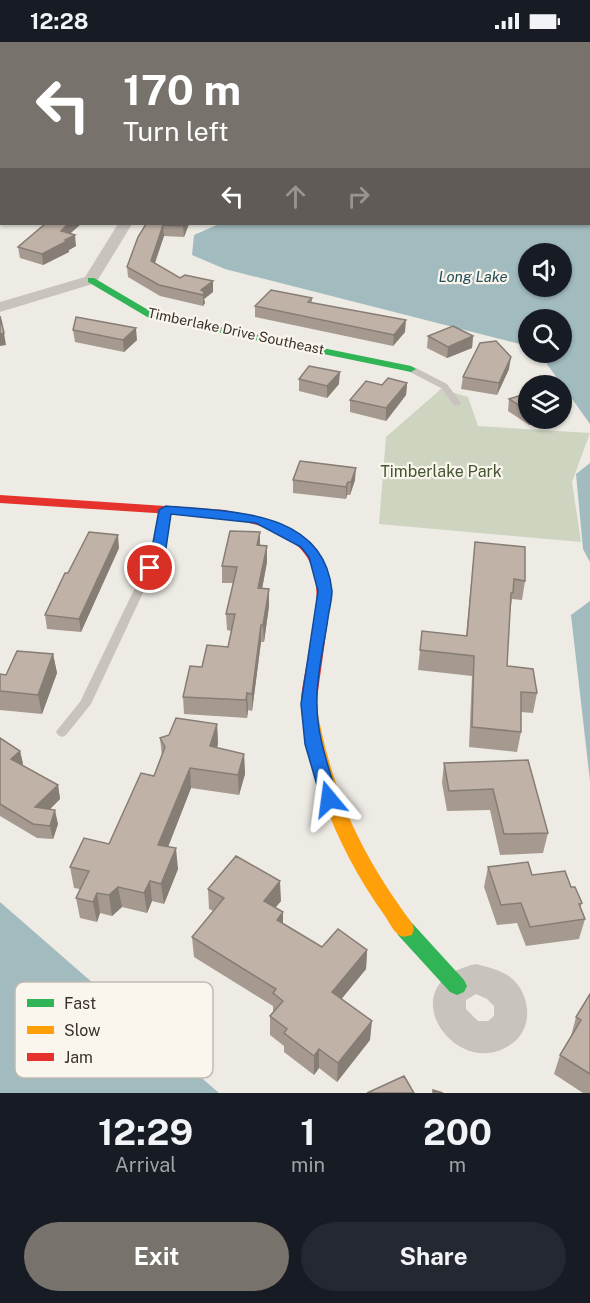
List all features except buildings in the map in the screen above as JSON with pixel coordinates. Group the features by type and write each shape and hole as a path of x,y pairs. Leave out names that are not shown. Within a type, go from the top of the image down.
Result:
{"street":[{"path":"0,307 91,280 124,225"},
{"name":"Timberlake Drive Southeast","path":"91,280 152,316 411,369"},
{"path":"0,498 258,519 296,536 315,556 325,591 309,704 313,744 329,799 379,895 430,960 457,986"}],"lane":[{"path":"411,369 444,386 457,403"},
{"path":"62,732 85,704 159,548 166,510"}],"green space":[{"name":"Timberlake Park","path":"441,389 468,397 478,426 590,433 572,482 581,542 379,524 386,437"}],"water":[{"name":"Long Lake","path":"217,225 590,225 590,424 572,399 572,375 555,375 546,363 572,363 572,309 518,309 518,343 225,269 192,255 194,235"},
{"path":"590,463 590,562 583,549 576,474"},
{"path":"590,601 590,781 571,615"},
{"path":"0,902 92,982 15,982 15,1078 202,1078 219,1093 0,1093"}],"traffic: fast":[{"path":"91,280 152,316 411,369"},
{"path":"405,929 457,986"}],"traffic: slow":[{"path":"309,709 321,769 342,825 370,878 405,929"}],"traffic: jam":[{"path":"0,499 225,514 277,527 296,537 309,551 318,567 322,587 322,612 310,683 309,709"}],"route":[{"path":"150,568 159,548 166,510 258,519 277,526 306,544 321,570 325,591 309,704 313,744 329,799"}]}
